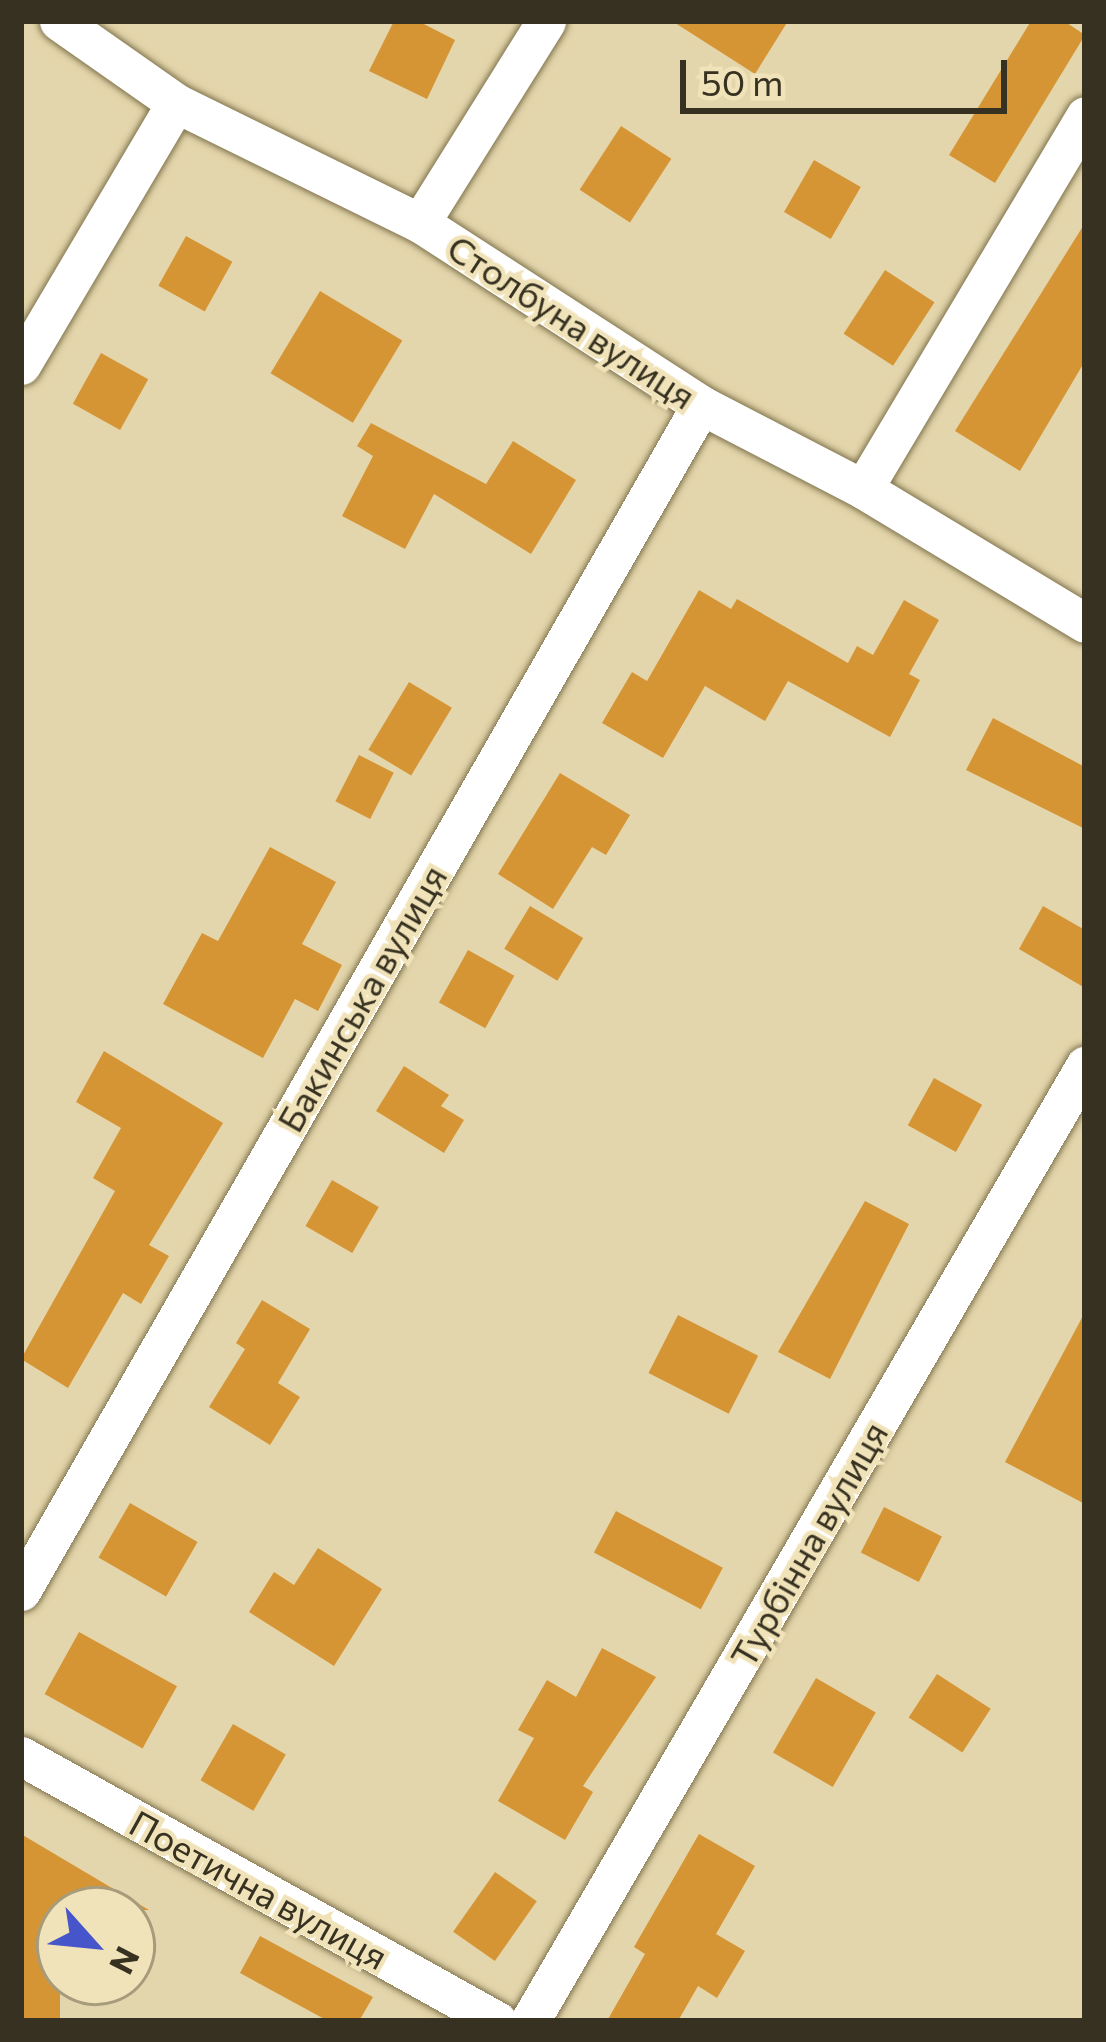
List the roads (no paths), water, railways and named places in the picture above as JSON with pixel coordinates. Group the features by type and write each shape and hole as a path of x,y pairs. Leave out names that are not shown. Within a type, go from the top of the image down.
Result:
{"street":[{"name":"Столбуна вулиця","path":"59,21 176,103 420,223 701,405 863,489 1085,623"},
{"path":"420,223 546,21"},
{"path":"21,365 176,103"},
{"path":"863,489 1085,116"},
{"name":"Бакинська вулиця","path":"21,1591 701,405"},
{"name":"Турбінна вулиця","path":"530,2021 1085,1066"},
{"name":"Поетична вулиця","path":"21,1756 497,2021"}]}
